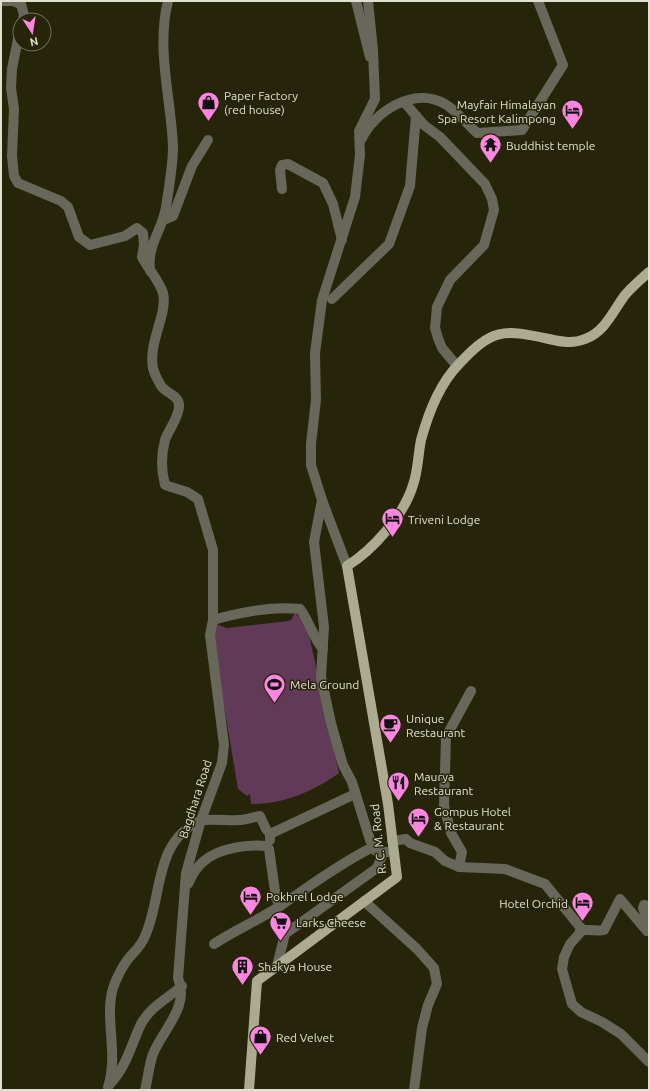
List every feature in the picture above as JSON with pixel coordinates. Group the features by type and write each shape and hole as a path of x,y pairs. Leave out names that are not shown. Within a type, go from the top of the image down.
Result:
{"main road":[{"path":"347,566 371,549 407,499 413,485 421,441 430,413 444,384 457,366 474,348 489,338 504,333 518,332 561,342 574,343 586,339 603,326 625,296 649,272"},
{"name":"R. C. M. Road","path":"249,1090 257,981 397,877 385,852 392,841 388,804 347,566"}],"street":[{"path":"1,1 12,1 21,4 23,12"},
{"path":"150,271 151,249 155,235 163,220 172,157 163,44 164,16 168,1"},
{"path":"356,1 375,76"},
{"path":"347,566 322,500 311,465 311,444 316,400 315,354 322,300 355,197 360,155 358,145 359,131 375,99 375,76 368,1"},
{"path":"358,145 374,120 388,108 420,97 444,104 477,133 522,130 563,65 538,1"},
{"path":"15,52 12,69 11,88 14,109 12,156 14,176 18,183 61,201 68,207 79,237 90,245 125,236 137,228 143,233 144,245 142,256 150,271"},
{"path":"405,102 424,125 440,137 485,184 492,200 494,210 484,245 450,280 437,307 435,328 438,338 442,348 457,366"},
{"path":"332,299 389,244 410,186 416,116"},
{"path":"163,220 173,216 192,166 208,140"},
{"path":"282,189 280,170 282,165 288,164 323,183 332,199 342,240"},
{"name":"Bagdhara Road","path":"145,1090 152,1055 159,1040 174,1018 181,1001 182,986 178,978 186,873 201,820 222,763 224,745 212,662 210,635 213,620 213,550 198,499 188,492 165,485 161,469 165,440 175,420 180,405 177,398 162,387 153,369 153,351 156,332 163,311 163,294 150,271"},
{"path":"322,500 314,542 324,627 321,677 331,723 343,765 352,782 370,840 385,852"},
{"path":"213,620 235,614 264,609 300,609 307,618 314,638 323,649"},
{"path":"459,867 462,852 451,833 444,806 446,737 471,691"},
{"path":"270,834 355,794"},
{"path":"110,1087 113,1061 111,1016 113,987 128,959 145,938 151,921 164,860 180,834 201,820 241,820 260,816 270,834 269,849 274,884 280,906"},
{"path":"392,841 406,839 410,843 435,852 445,861 459,867 505,869 545,884 581,928 580,931"},
{"path":"184,891 196,869 211,856 252,844 267,846 269,849"},
{"path":"214,944 280,906 318,879 371,848 385,852"},
{"path":"277,966 285,934 377,868 385,852"},
{"path":"649,906 644,905 643,908 649,929 646,931 620,899 604,930 598,931 587,929 580,931 570,944 562,970 572,1004 580,1012 602,1022 621,1034 649,1062"},
{"path":"364,901 417,949 434,968 437,984 428,1005 422,1028 414,1090"},
{"path":"110,1087 126,1062 142,1023 152,1009 182,986"}],"shaded area":[{"name":"Mela Ground","path":"295,613 307,625 339,773 329,780 297,796 275,802 251,804 250,794 247,796 238,789 212,635 216,624 227,628 288,621 291,620"}],"place":[{"name":"Paper Factory (red house)","path":"208,122"},
{"name":"Mayfair Himalayan Spa Resort Kalimpong","path":"572,130"},
{"name":"Buddhist temple","path":"490,164"},
{"name":"Triveni Lodge","path":"392,538"},
{"name":"Mela Ground","path":"274,704"},
{"name":"Unique Restaurant","path":"390,744"},
{"name":"Maurya Restaurant","path":"398,802"},
{"name":"Gompus Hotel & Restaurant","path":"418,838"},
{"name":"Pokhrel Lodge","path":"251,916"},
{"name":"Hotel Orchid","path":"583,922"},
{"name":"Larks Cheese","path":"280,942"},
{"name":"Shakya House","path":"243,986"},
{"name":"Red Velvet","path":"260,1056"}]}
